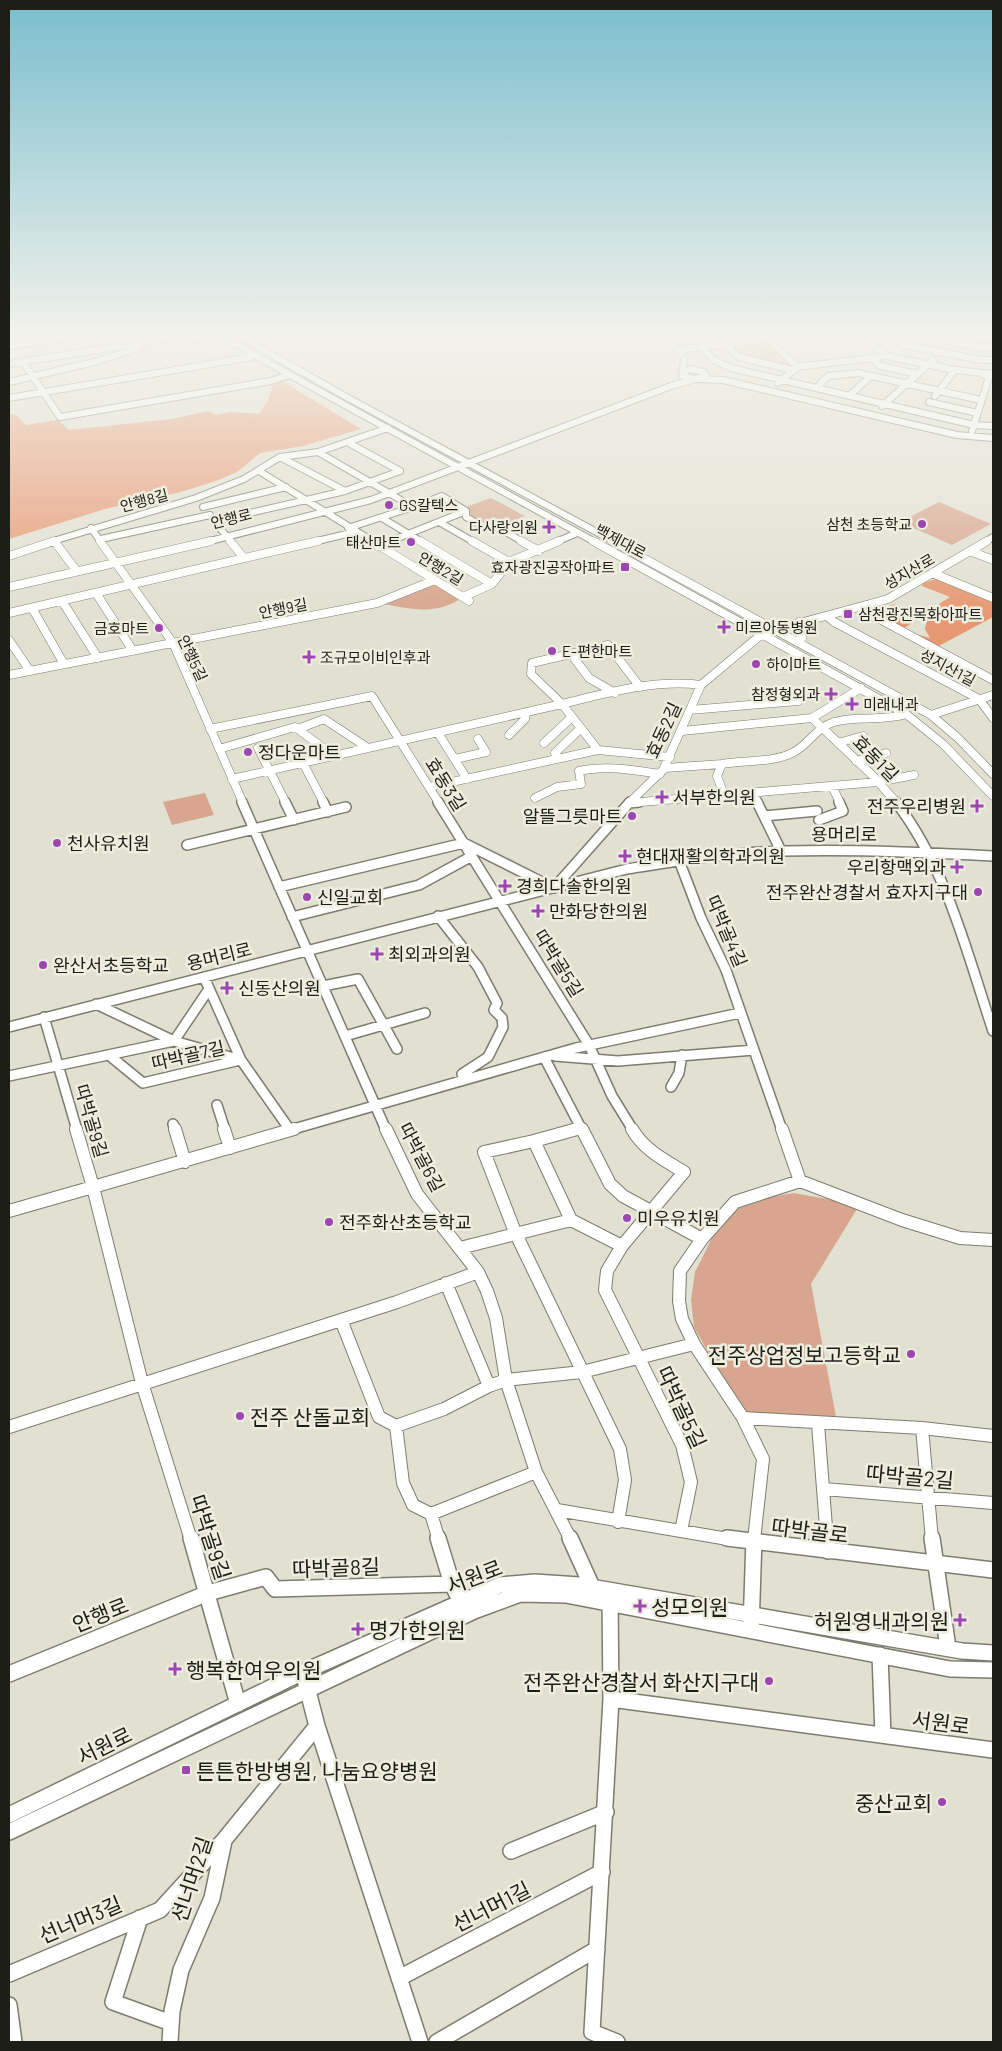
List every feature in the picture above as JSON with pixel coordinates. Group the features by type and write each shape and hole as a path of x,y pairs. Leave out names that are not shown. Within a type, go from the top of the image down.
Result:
{"street":[{"name":"백제대로","path":"388,428 906,714 943,744 993,796"},
{"name":"안행8길","path":"9,556 91,528 196,498 259,471 280,457 318,452 350,443 388,428"},
{"name":"백제대로","path":"404,428 931,715 958,738 993,774"},
{"name":"안행로","path":"9,587 76,570 227,537 355,505 562,428"},
{"path":"929,428 970,437 993,438"},
{"path":"970,437 973,428"},
{"path":"215,522 345,491 372,483 400,471 350,443"},
{"path":"318,452 413,507"},
{"path":"280,457 345,491"},
{"name":"안행2길","path":"259,471 348,528 466,599 492,584 509,562"},
{"path":"203,507 286,487"},
{"path":"348,528 442,496 466,511 466,517 480,525 501,529 538,551"},
{"path":"196,498 244,558"},
{"name":"안행2길","path":"378,546 466,511"},
{"path":"101,539 210,515"},
{"path":"382,518 409,534"},
{"path":"440,522 509,562 577,533"},
{"name":"안행5길","path":"91,528 101,539 173,643 307,951"},
{"path":"9,613 355,532"},
{"name":"안행2길","path":"409,534 492,584"},
{"name":"성지산로","path":"763,634 798,622 888,600 993,537"},
{"path":"54,541 76,570"},
{"path":"970,551 993,560"},
{"path":"932,573 993,598"},
{"name":"안행9길","path":"9,675 377,603 435,580"},
{"path":"96,593 132,651"},
{"path":"62,601 98,658"},
{"path":"32,608 64,664"},
{"name":"성지산1길","path":"859,608 930,648 993,680"},
{"name":"성지산1길","path":"827,616 834,622 979,699 993,718"},
{"path":"796,641 802,638 799,633 802,624 798,622"},
{"name":"효동2길","path":"551,889 629,803 662,771 682,731 701,685 763,634"},
{"path":"9,640 30,671"},
{"path":"598,750 562,704 530,674 532,663 608,645 640,687"},
{"path":"571,654 579,670 586,677 615,693"},
{"path":"232,779 640,687 683,681 701,685"},
{"path":"682,731 812,718 861,688"},
{"name":"성지산1길","path":"931,715 993,694"},
{"name":"효동3길","path":"210,729 372,696 499,900"},
{"path":"690,710 798,701"},
{"path":"509,735 525,719 526,712"},
{"path":"535,798 557,787 582,784 579,771 587,769 614,768 662,771 791,753 822,727 842,720 891,720 906,714"},
{"path":"544,743 572,717"},
{"name":"효동1길","path":"812,718 878,782 904,813 927,851"},
{"path":"298,729 324,719 368,748"},
{"path":"219,748 295,727 334,756"},
{"path":"555,753 581,728"},
{"path":"438,733 468,779"},
{"path":"838,743 864,736"},
{"path":"455,759 486,752 478,739"},
{"path":"258,748 294,820"},
{"path":"429,788 598,750 670,757"},
{"path":"856,761 886,752"},
{"path":"303,763 328,812"},
{"path":"722,764 717,776 724,795"},
{"path":"629,803 878,782 914,775"},
{"path":"819,820 843,811 832,786"},
{"path":"752,792 781,851"},
{"path":"187,845 346,807"},
{"path":"764,816 817,810"},
{"path":"279,887 464,844 540,881 551,889"},
{"name":"용머리로","path":"9,1027 499,900 627,870 680,863 698,858 781,851 927,851 993,856"},
{"path":"927,851 954,917 993,1031"},
{"name":"용머리로","path":"948,852 993,852"},
{"path":"292,917 418,885 472,856"},
{"name":"따박골4길","path":"680,863 701,918 726,970 800,1181"},
{"name":"따박골5길","path":"499,900 589,1045 612,1096 639,1141 657,1156 684,1172 622,1246 607,1271 605,1290 682,1445 691,1482 681,1531"},
{"path":"438,916 451,937 483,972 498,1002 494,1010 502,1018 503,1026 488,1058 449,1083"},
{"name":"따박골6길","path":"307,951 374,1105 418,1194 478,1272 487,1291 496,1318 506,1380 536,1472 557,1510 592,1587"},
{"name":"따박골7길","path":"204,977 241,1060 290,1130"},
{"path":"322,986 358,979 397,1049"},
{"name":"따박골7길","path":"209,988 174,1041 241,1060"},
{"path":"96,1004 174,1041"},
{"path":"344,1036 425,1013"},
{"path":"449,1083 650,1029 740,1013"},
{"name":"따박골9길","path":"44,1018 93,1187 142,1383 208,1593 238,1704"},
{"name":"따박골9길","path":"9,1076 57,1064 110,1056 174,1041"},
{"path":"546,1056 596,1061 754,1050"},
{"path":"671,1087 679,1073 682,1055"},
{"name":"따박골7길","path":"110,1056 143,1083 241,1060"},
{"path":"546,1056 610,1184 623,1196 702,1239"},
{"name":"따박골6길","path":"290,1130 449,1083"},
{"path":"217,1105 230,1148"},
{"path":"173,1124 185,1162"},
{"path":"581,1128 484,1152 515,1232 620,1449 625,1480 618,1522"},
{"path":"9,1211 185,1162 290,1130"},
{"path":"534,1141 571,1220 622,1246"},
{"path":"751,1629 754,1543 763,1459 743,1418 694,1344 682,1319 679,1301 680,1271 702,1239 735,1202 800,1181 902,1220 960,1238 993,1240"},
{"path":"460,1248 515,1232 571,1220"},
{"path":"9,1426 341,1320 478,1272"},
{"path":"446,1283 489,1386"},
{"path":"341,1320 379,1417 396,1426 444,1410 489,1386 506,1380 582,1372 694,1344"},
{"path":"743,1418 818,1424 922,1428 993,1436"},
{"path":"818,1424 828,1552"},
{"path":"396,1426 403,1482 412,1497 413,1505 431,1514 452,1584 461,1602"},
{"path":"922,1428 934,1564 947,1641"},
{"path":"431,1514 536,1472"},
{"name":"따박골2길","path":"824,1489 993,1503"},
{"path":"557,1510 618,1522 681,1531"},
{"name":"따박골로","path":"681,1531 754,1543 934,1564"},
{"path":"934,1564 993,1570"},
{"name":"따박골8길","path":"208,1593 266,1577 275,1589 452,1584"},
{"name":"서원로","path":"9,1814 303,1672 500,1585 548,1580 592,1587 606,1598 751,1629 950,1669 993,1670"},
{"name":"안행로","path":"9,1674 208,1593"},
{"name":"서원로","path":"9,1832 238,1722 309,1691 501,1600 520,1594 542,1593 606,1598 751,1614 962,1651 993,1654"},
{"path":"606,1598 612,1699 592,2032 617,2042"},
{"path":"880,1655 883,1735"},
{"path":"303,1672 317,1726 420,2042"},
{"name":"서원로","path":"612,1699 993,1750"},
{"name":"선너머2길","path":"170,2042 171,2023 180,1970 212,1898 224,1840 317,1726"},
{"path":"511,1851 606,1812"},
{"name":"선너머3길","path":"9,1974 160,1910 224,1840"},
{"name":"선너머1길","path":"399,1978 602,1872"},
{"name":"선너머3길","path":"140,1918 113,2002 171,2023"},
{"path":"437,2042 597,1949"},
{"path":"9,2005 14,2042"}],"shaded area":[{"path":"9,428 66,428 69,430 90,428 361,429 303,446 260,453 237,472 216,481 177,493 105,509 9,539"},
{"path":"491,498 525,516 497,525 484,523 469,515 466,507"},
{"path":"939,502 991,524 952,545 900,522"},
{"path":"936,579 993,602 993,617 935,648 915,634 930,638 925,629 927,619 920,616 950,597 922,586 923,583"},
{"path":"435,580 463,597 453,603 432,609 410,609 377,603"},
{"path":"895,604 916,614 912,623 904,628 872,611"},
{"path":"205,793 214,815 172,825 163,802"},
{"path":"794,1193 838,1201 857,1209 811,1284 837,1422 743,1414 694,1327 691,1300 695,1272 714,1234 734,1210 764,1198"}],"place":[{"name":"GS칼텍스","path":"389,505"},
{"name":"삼천 초등학교","path":"922,524"},
{"name":"다사랑의원","path":"549,527"},
{"name":"태산마트","path":"411,542"},
{"name":"효자광진공작아파트","path":"625,567"},
{"name":"삼천광진목화아파트","path":"848,614"},
{"name":"미르아동병원","path":"724,627"},
{"name":"금호마트","path":"159,628"},
{"name":"E-편한마트","path":"552,651"},
{"name":"조규모이비인후과","path":"309,657"},
{"name":"하이마트","path":"756,664"},
{"name":"참정형외과","path":"831,694"},
{"name":"미래내과","path":"852,704"},
{"name":"정다운마트","path":"248,752"},
{"name":"서부한의원","path":"662,797"},
{"name":"전주우리병원","path":"977,806"},
{"name":"알뜰그릇마트","path":"632,816"},
{"name":"천사유치원","path":"57,843"},
{"name":"현대재활의학과의원","path":"625,856"},
{"name":"우리항맥외과","path":"957,867"},
{"name":"경희다솔한의원","path":"505,886"},
{"name":"전주완산경찰서 효자지구대","path":"978,892"},
{"name":"신일교회","path":"307,897"},
{"name":"만화당한의원","path":"538,911"},
{"name":"최외과의원","path":"377,954"},
{"name":"완산서초등학교","path":"43,965"},
{"name":"신동산의원","path":"227,988"},
{"name":"미우유치원","path":"627,1218"},
{"name":"전주화산초등학교","path":"329,1222"},
{"name":"전주상업정보고등학교","path":"911,1354"},
{"name":"전주 산돌교회","path":"240,1416"},
{"name":"성모의원","path":"640,1606"},
{"name":"허원영내과의원","path":"960,1620"},
{"name":"명가한의원","path":"358,1629"},
{"name":"행복한여우의원","path":"175,1669"},
{"name":"전주완산경찰서 화산지구대","path":"769,1681"},
{"name":"튼튼한방병원, 나눔요양병원","path":"186,1770"},
{"name":"중산교회","path":"942,1802"}]}
